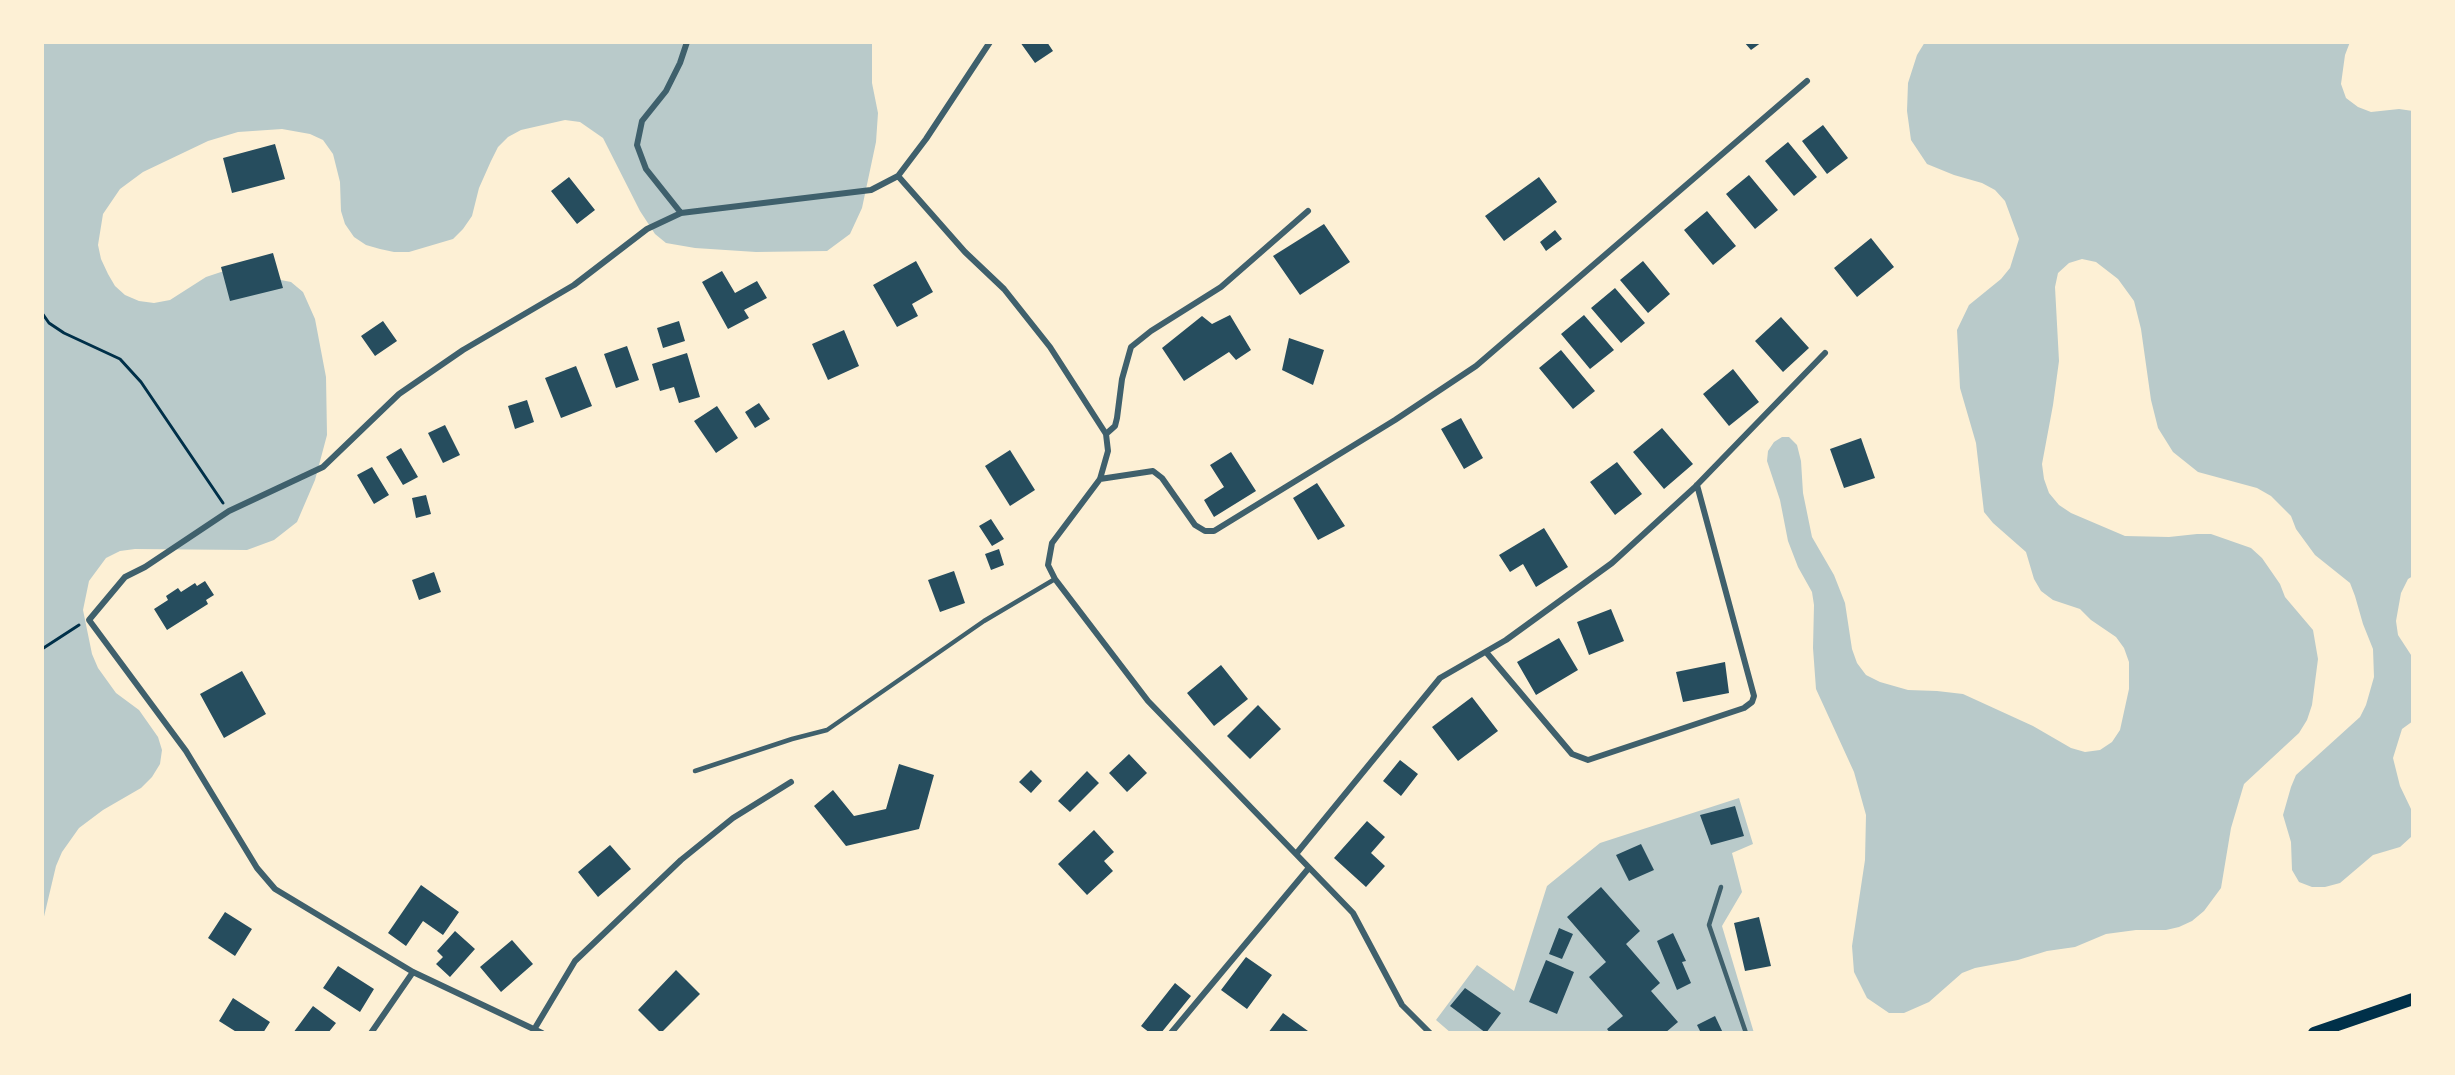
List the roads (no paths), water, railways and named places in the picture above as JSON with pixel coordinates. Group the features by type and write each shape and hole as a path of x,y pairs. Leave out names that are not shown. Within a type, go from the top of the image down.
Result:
{"main road":[{"path":"2314,1033 2413,999"}],"street":[{"path":"681,213 646,170 637,145 642,121 666,91 680,63 687,42"},
{"path":"542,1033 413,972 275,889 257,868 186,751 89,620 125,577 145,567 229,512 323,467 399,394 463,350 574,285 647,229 681,213 871,190 898,176 926,139 990,42"},
{"path":"1100,479 1153,471 1162,478 1195,525 1205,531 1214,531 1395,420 1476,366 1807,81"},
{"path":"898,176 1011,298 1050,346 1106,434 1108,451 1100,479 1052,543 1048,566 1055,579 1148,701 1353,914 1402,1005 1431,1033"},
{"path":"1106,434 1115,426 1122,379 1131,347 1221,287 1308,211"},
{"path":"1296,854 1440,678 1506,640 1612,563 1697,485 1825,353"},
{"path":"1486,652 1572,754 1588,760 1744,708 1752,702 1754,696 1697,485"},
{"path":"535,1028 575,961 583,953 681,860 733,818 791,782"},
{"path":"1171,1033 1308,869"},
{"path":"371,1033 413,972"}],"lane":[{"path":"695,771 827,730 984,621 1055,579"},
{"path":"1721,887 1709,926 1746,1033"}]}
